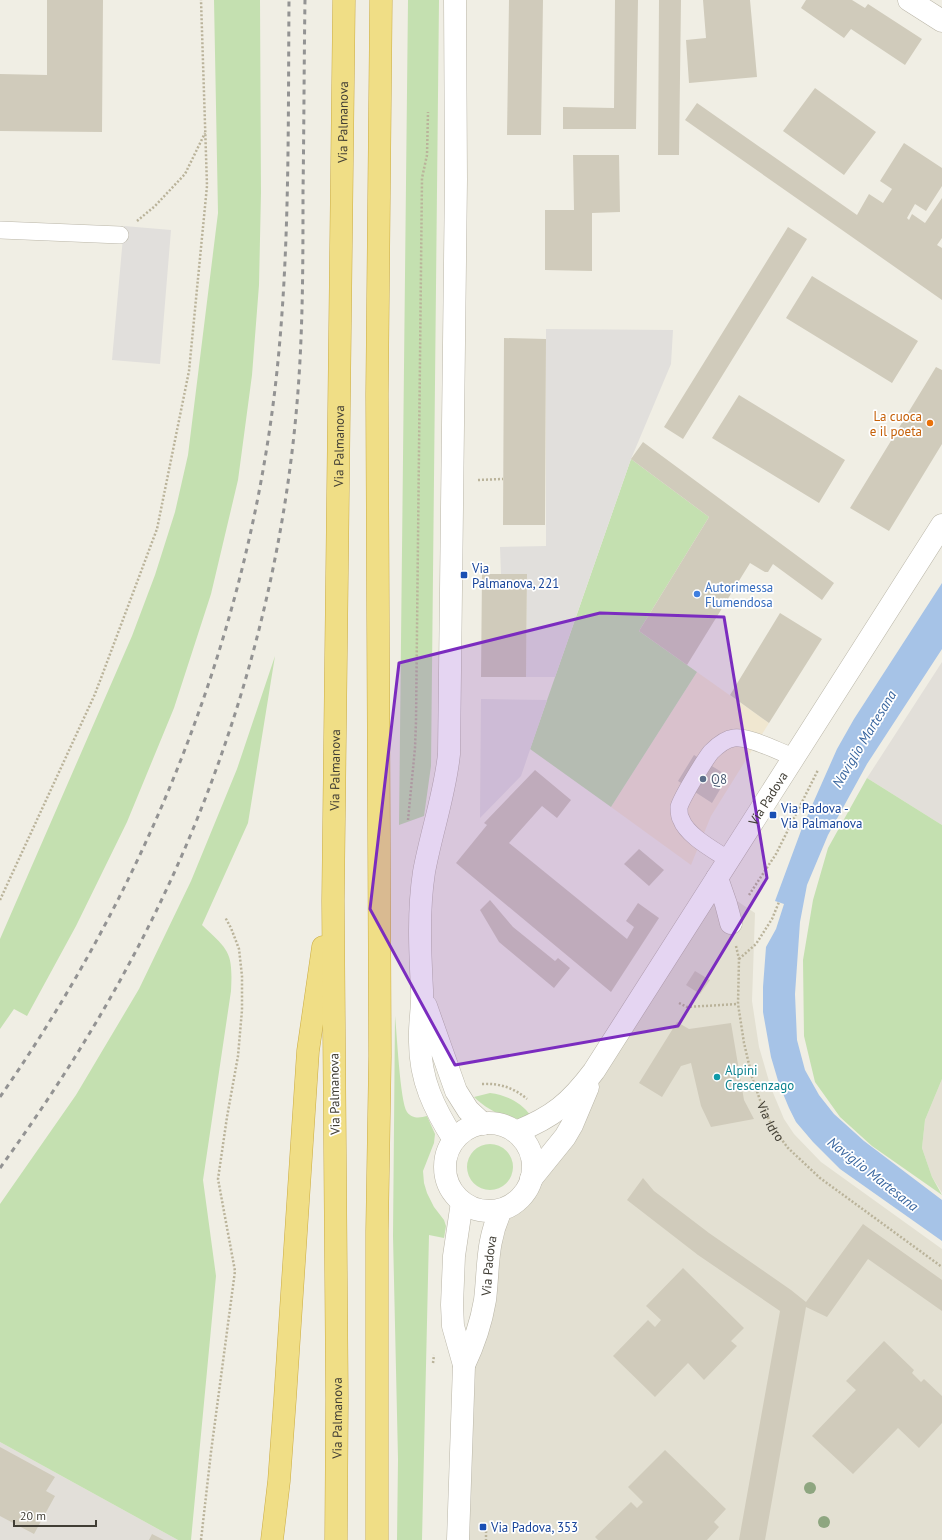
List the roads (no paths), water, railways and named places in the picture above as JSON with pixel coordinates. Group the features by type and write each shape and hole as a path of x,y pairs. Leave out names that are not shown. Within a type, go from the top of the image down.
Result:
{"highway":[{"name":"Via Palmanova","path":"336,1540 337,1399 332,901 344,0"},
{"path":"376,1540 377,1231 380,1056 377,387 381,0"},
{"path":"272,1540 279,1481 308,1051 318,977 332,901"}],"street":[{"path":"454,1140 431,1100 423,1071 420,1042 422,996 420,929 422,887 446,775 449,754 456,179 455,0"},
{"path":"909,0 942,22"},
{"name":"Via Padova","path":"531,1179 533,1164 530,1153 526,1143 516,1132 558,1110 571,1100 594,1071 942,525"},
{"path":"717,878 731,923"},
{"path":"422,996 456,1091 468,1110 483,1124"},
{"name":"Via Padova","path":"464,1365 479,1330 485,1298 489,1246 492,1230 501,1210 511,1206 520,1199 531,1179 565,1137 572,1125 594,1071"},
{"path":"501,1210 490,1212 479,1211 462,1202 451,1190 445,1175 445,1158 454,1140 468,1129 483,1124 499,1125 516,1132"},
{"name":"Via Padova","path":"458,1540 464,1365 453,1326 452,1305 454,1256 462,1202"}],"lane":[{"path":"0,230 120,235"},
{"path":"729,860 695,837 680,819 679,809 683,798 711,753 721,743 732,738 743,738 794,758"}],"water":[{"name":"Naviglio Martesana","path":"942,583 942,649 867,764 828,835 807,885 800,922 795,994 797,1040 805,1070 819,1095 834,1114 864,1141 942,1200 942,1241 840,1169 813,1142 796,1122 779,1084 771,1057 763,1012 763,987 766,947 776,929 784,904 775,901 802,828 837,749 854,719"}],"railway":[{"path":"0,1097 53,1017 100,934 143,848 181,760 213,669 240,577 261,484 275,389 280,341 286,243 289,0"},
{"path":"0,1168 35,1119 84,1043 129,964 163,897 193,828 220,758 244,686 263,613 279,540 290,466 298,391 302,292 305,0"}],"place":[{"name":"La cuoca e il poeta","path":"930,423"},
{"name":"Via Palmanova, 221","path":"464,575"},
{"name":"Autorimessa Flumendosa","path":"697,594"},
{"name":"Q8","path":"703,779"},
{"name":"Via Padova - Via Palmanova","path":"773,815"},
{"name":"Alpini Crescenzago","path":"717,1077"},
{"name":"Via Padova, 353","path":"483,1527"}]}
